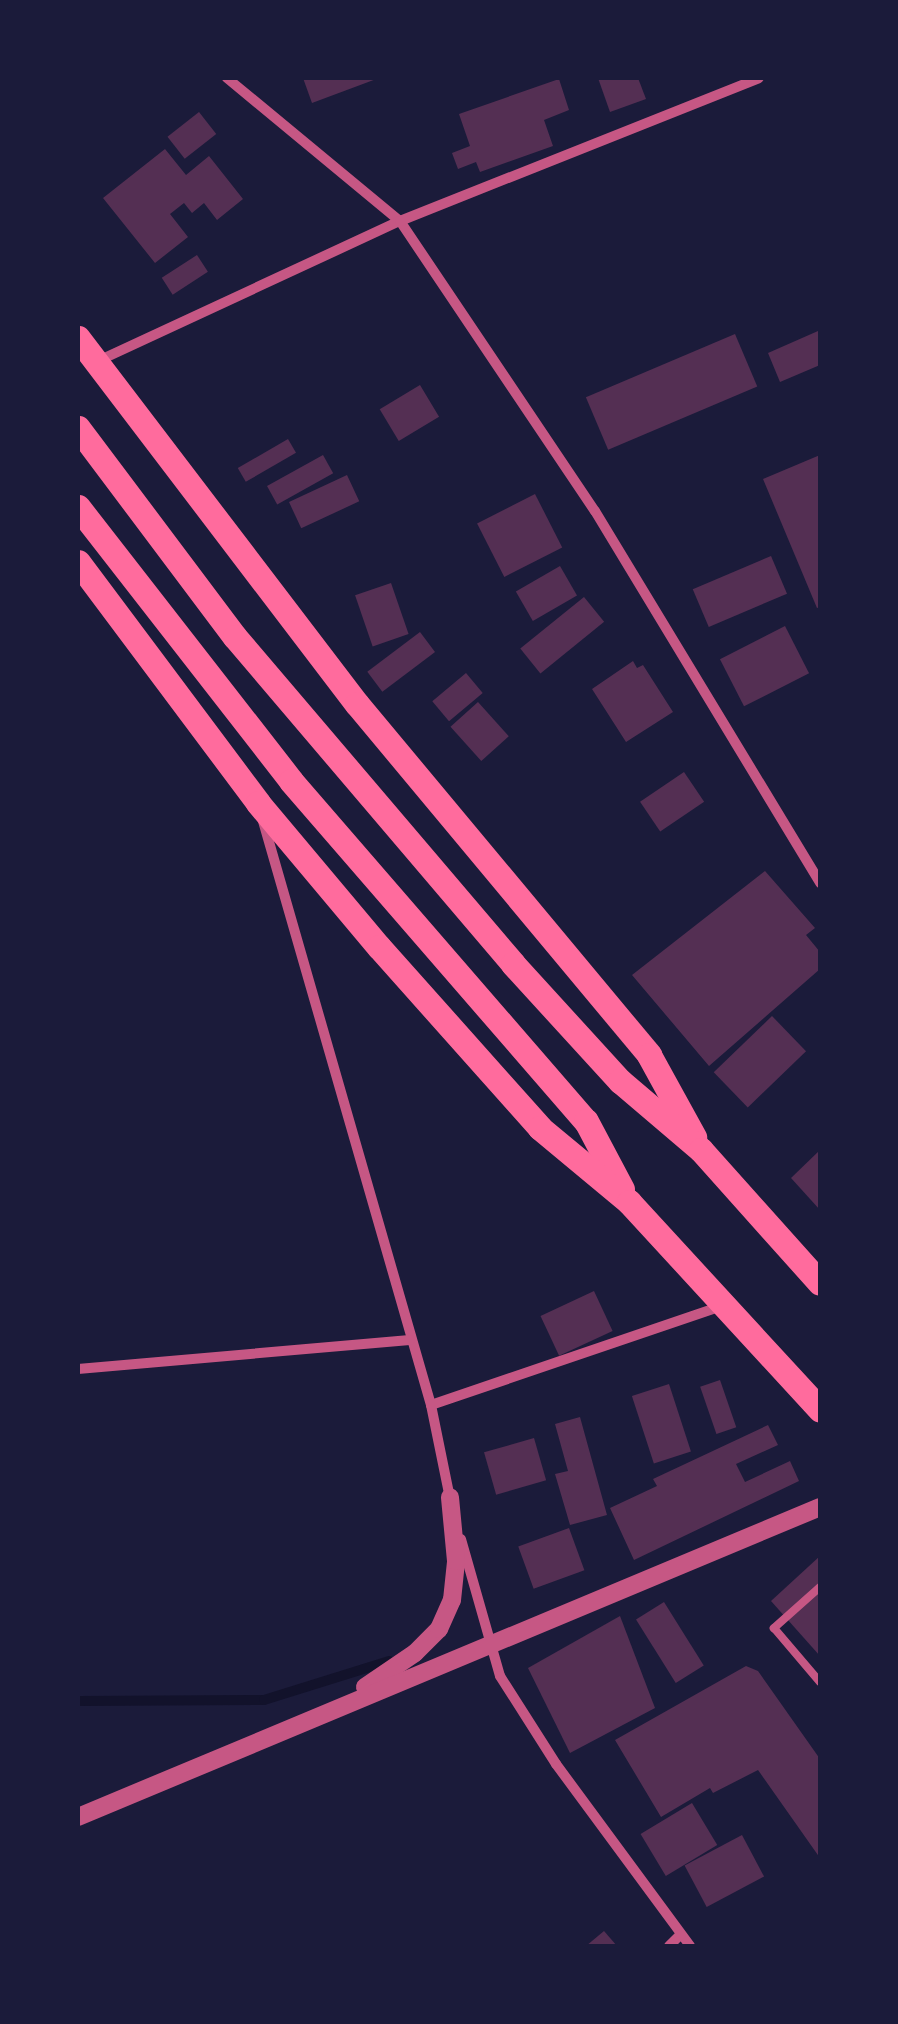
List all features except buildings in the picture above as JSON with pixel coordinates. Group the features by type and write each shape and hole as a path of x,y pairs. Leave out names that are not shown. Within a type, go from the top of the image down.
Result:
{"main road":[{"path":"84,346 357,704 649,1055 701,1150"},
{"path":"78,428 234,637 620,1081 701,1150 820,1283"},
{"path":"78,507 291,781 586,1120 629,1202"},
{"path":"78,562 258,803 540,1128 629,1202 820,1410"}],"street":[{"path":"226,78 400,221 595,511 820,883"},
{"path":"84,346 759,78"},
{"path":"258,803 431,1405 450,1497 500,1676 556,1764 690,1946"},
{"path":"431,1405 725,1304"},
{"path":"78,1369 410,1340"},
{"path":"334,1708 439,1629 452,1600 456,1561 450,1497"},
{"path":"78,1817 820,1507"},
{"path":"669,1946 680,1935"}],"lane":[{"path":"820,1587 774,1628 820,1682"}],"waterway":[{"path":"78,1701 264,1700 389,1661"}]}
